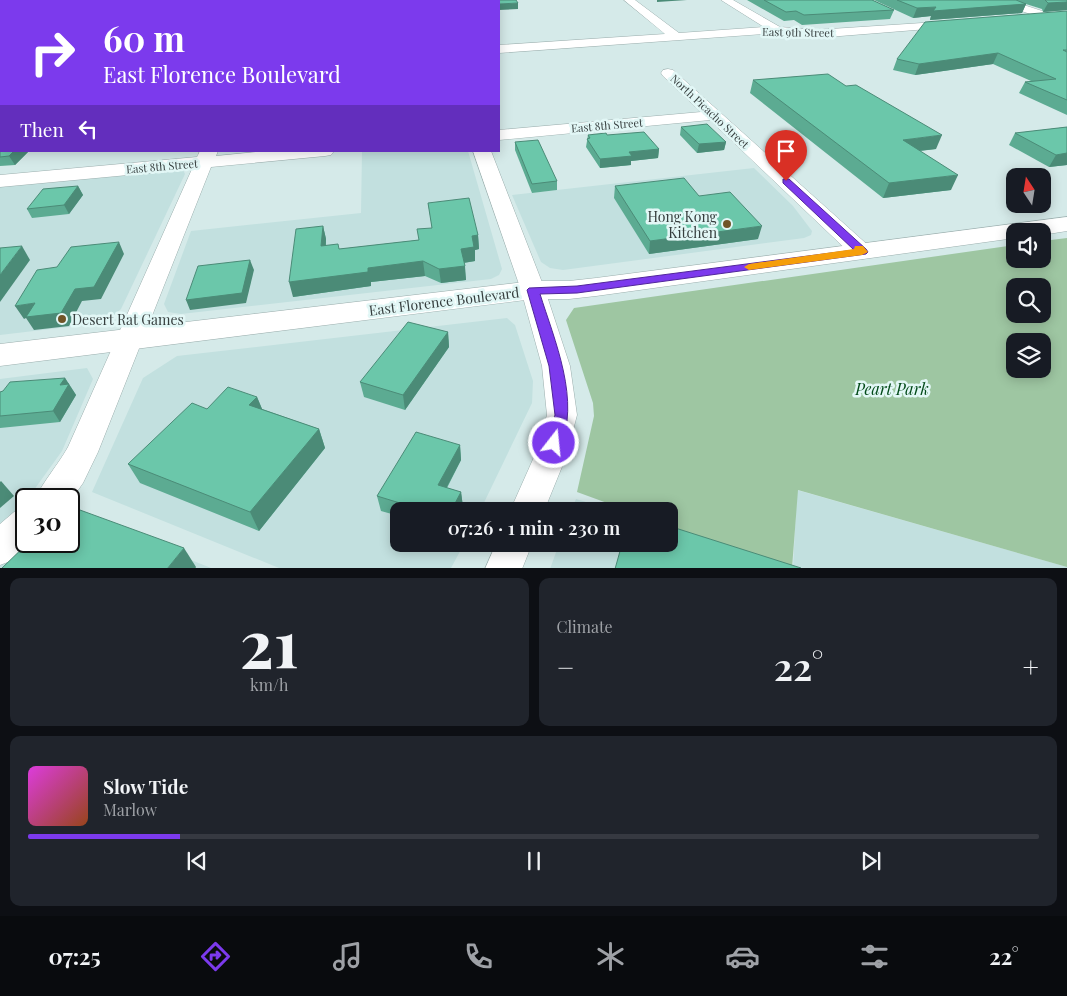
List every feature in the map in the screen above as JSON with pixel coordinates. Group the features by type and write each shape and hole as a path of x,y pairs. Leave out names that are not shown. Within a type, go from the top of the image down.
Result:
{"main road":[{"name":"East Florence Boulevard","path":"0,355 533,290 587,288 1067,224"}],"street":[{"path":"629,0 676,37"},
{"path":"726,0 777,30"},
{"path":"998,0 1067,23"},
{"path":"895,15 921,26"},
{"path":"1014,19 1067,16"},
{"name":"East 9th Street","path":"500,49 777,30 815,34 969,23"},
{"name":"North Picacho Street","path":"668,72 862,252"},
{"name":"East 8th Street","path":"500,135 714,115"},
{"name":"East 8th Street","path":"0,181 206,157 305,152"},
{"path":"482,152 533,290 556,366 562,415 550,457 531,502"},
{"path":"60,488 71,473 82,452 206,157"},
{"path":"0,548 15,534"},
{"path":"503,568 510,552"}],"shaded area":[{"path":"362,152 468,152 502,269 499,275 491,279 181,314 168,312 164,304 191,231 361,213"},
{"path":"178,168 183,170 185,174 121,309 110,318 93,324 0,335 0,185"},
{"path":"754,168 793,206 812,231 811,235 804,238 563,270 550,268 541,262 512,195"},
{"path":"507,318 515,325 533,381 532,403 484,502 390,502 390,552 460,552 451,568 279,568 92,492 143,378 177,356"},
{"path":"87,368 93,379 62,451 35,488 15,488 15,553 80,553 80,515 211,568 0,568 0,379"},
{"path":"797,490 1067,567 1067,568 793,568"},
{"path":"576,499 586,502 575,502"},
{"path":"678,550 734,568 550,568 556,552 678,552"}],"green space":[{"name":"Peart Park","path":"1067,238 1067,567 798,490 792,568 787,568 678,529 678,502 604,502 577,492 594,416 593,403 566,320 574,308 1006,246 1006,268 1051,268 1051,240"}],"building":[{"path":"500,0 516,0 518,3 500,4"},
{"path":"764,0 872,0 894,10 804,15 796,11 786,12"},
{"path":"897,0 1016,0 1026,4 933,11 936,7 917,8"},
{"path":"1045,0 1067,0 1067,2 1048,3"},
{"path":"1067,11 1067,50 1063,50 1067,52 1067,100 1025,82 1056,79 998,53 919,64 897,59 925,22"},
{"path":"828,74 846,86 856,85 942,135 903,140 958,175 889,183 753,80"},
{"path":"707,124 726,142 699,144 681,127"},
{"path":"1067,127 1067,153 1056,155 1015,133"},
{"path":"644,132 659,149 629,152 632,156 600,159 587,139 590,138 588,135"},
{"path":"538,140 557,181 532,184 515,142"},
{"path":"0,152 13,152 9,156 0,157"},
{"path":"684,178 699,196 730,192 762,226 650,241 615,186"},
{"path":"78,186 64,205 27,209 43,189"},
{"path":"469,198 478,235 472,236 474,247 461,249 465,266 439,269 423,261 368,268 368,272 289,282 296,229 323,226 321,246 338,244 339,249 419,240 417,229 432,228 428,203"},
{"path":"119,242 94,287 75,289 61,313 26,317 35,303 15,306 37,270 57,267 71,247"},
{"path":"22,246 0,275 0,248"},
{"path":"250,260 242,293 186,300 198,266"},
{"path":"408,322 448,332 403,395 360,382"},
{"path":"65,378 60,385 69,384 53,411 0,416 0,392 10,382"},
{"path":"228,387 257,397 249,405 319,429 250,512 128,464 192,403 207,409"},
{"path":"416,432 460,445 438,485 461,492 456,502 397,502 377,496"},
{"path":"80,510 184,548 168,568 2,568 18,553 80,553"},
{"path":"678,529 801,568 615,568 620,552 678,552"}],"slow traffic":[{"path":"749,267 862,252 859,249"}],"place":[{"name":"Hong Kong Kitchen","path":"727,224"},
{"name":"Desert Rat Games","path":"62,319"}],"route":[{"path":"554,443 562,415 556,366 533,290 577,290 862,252 786,181"}]}
